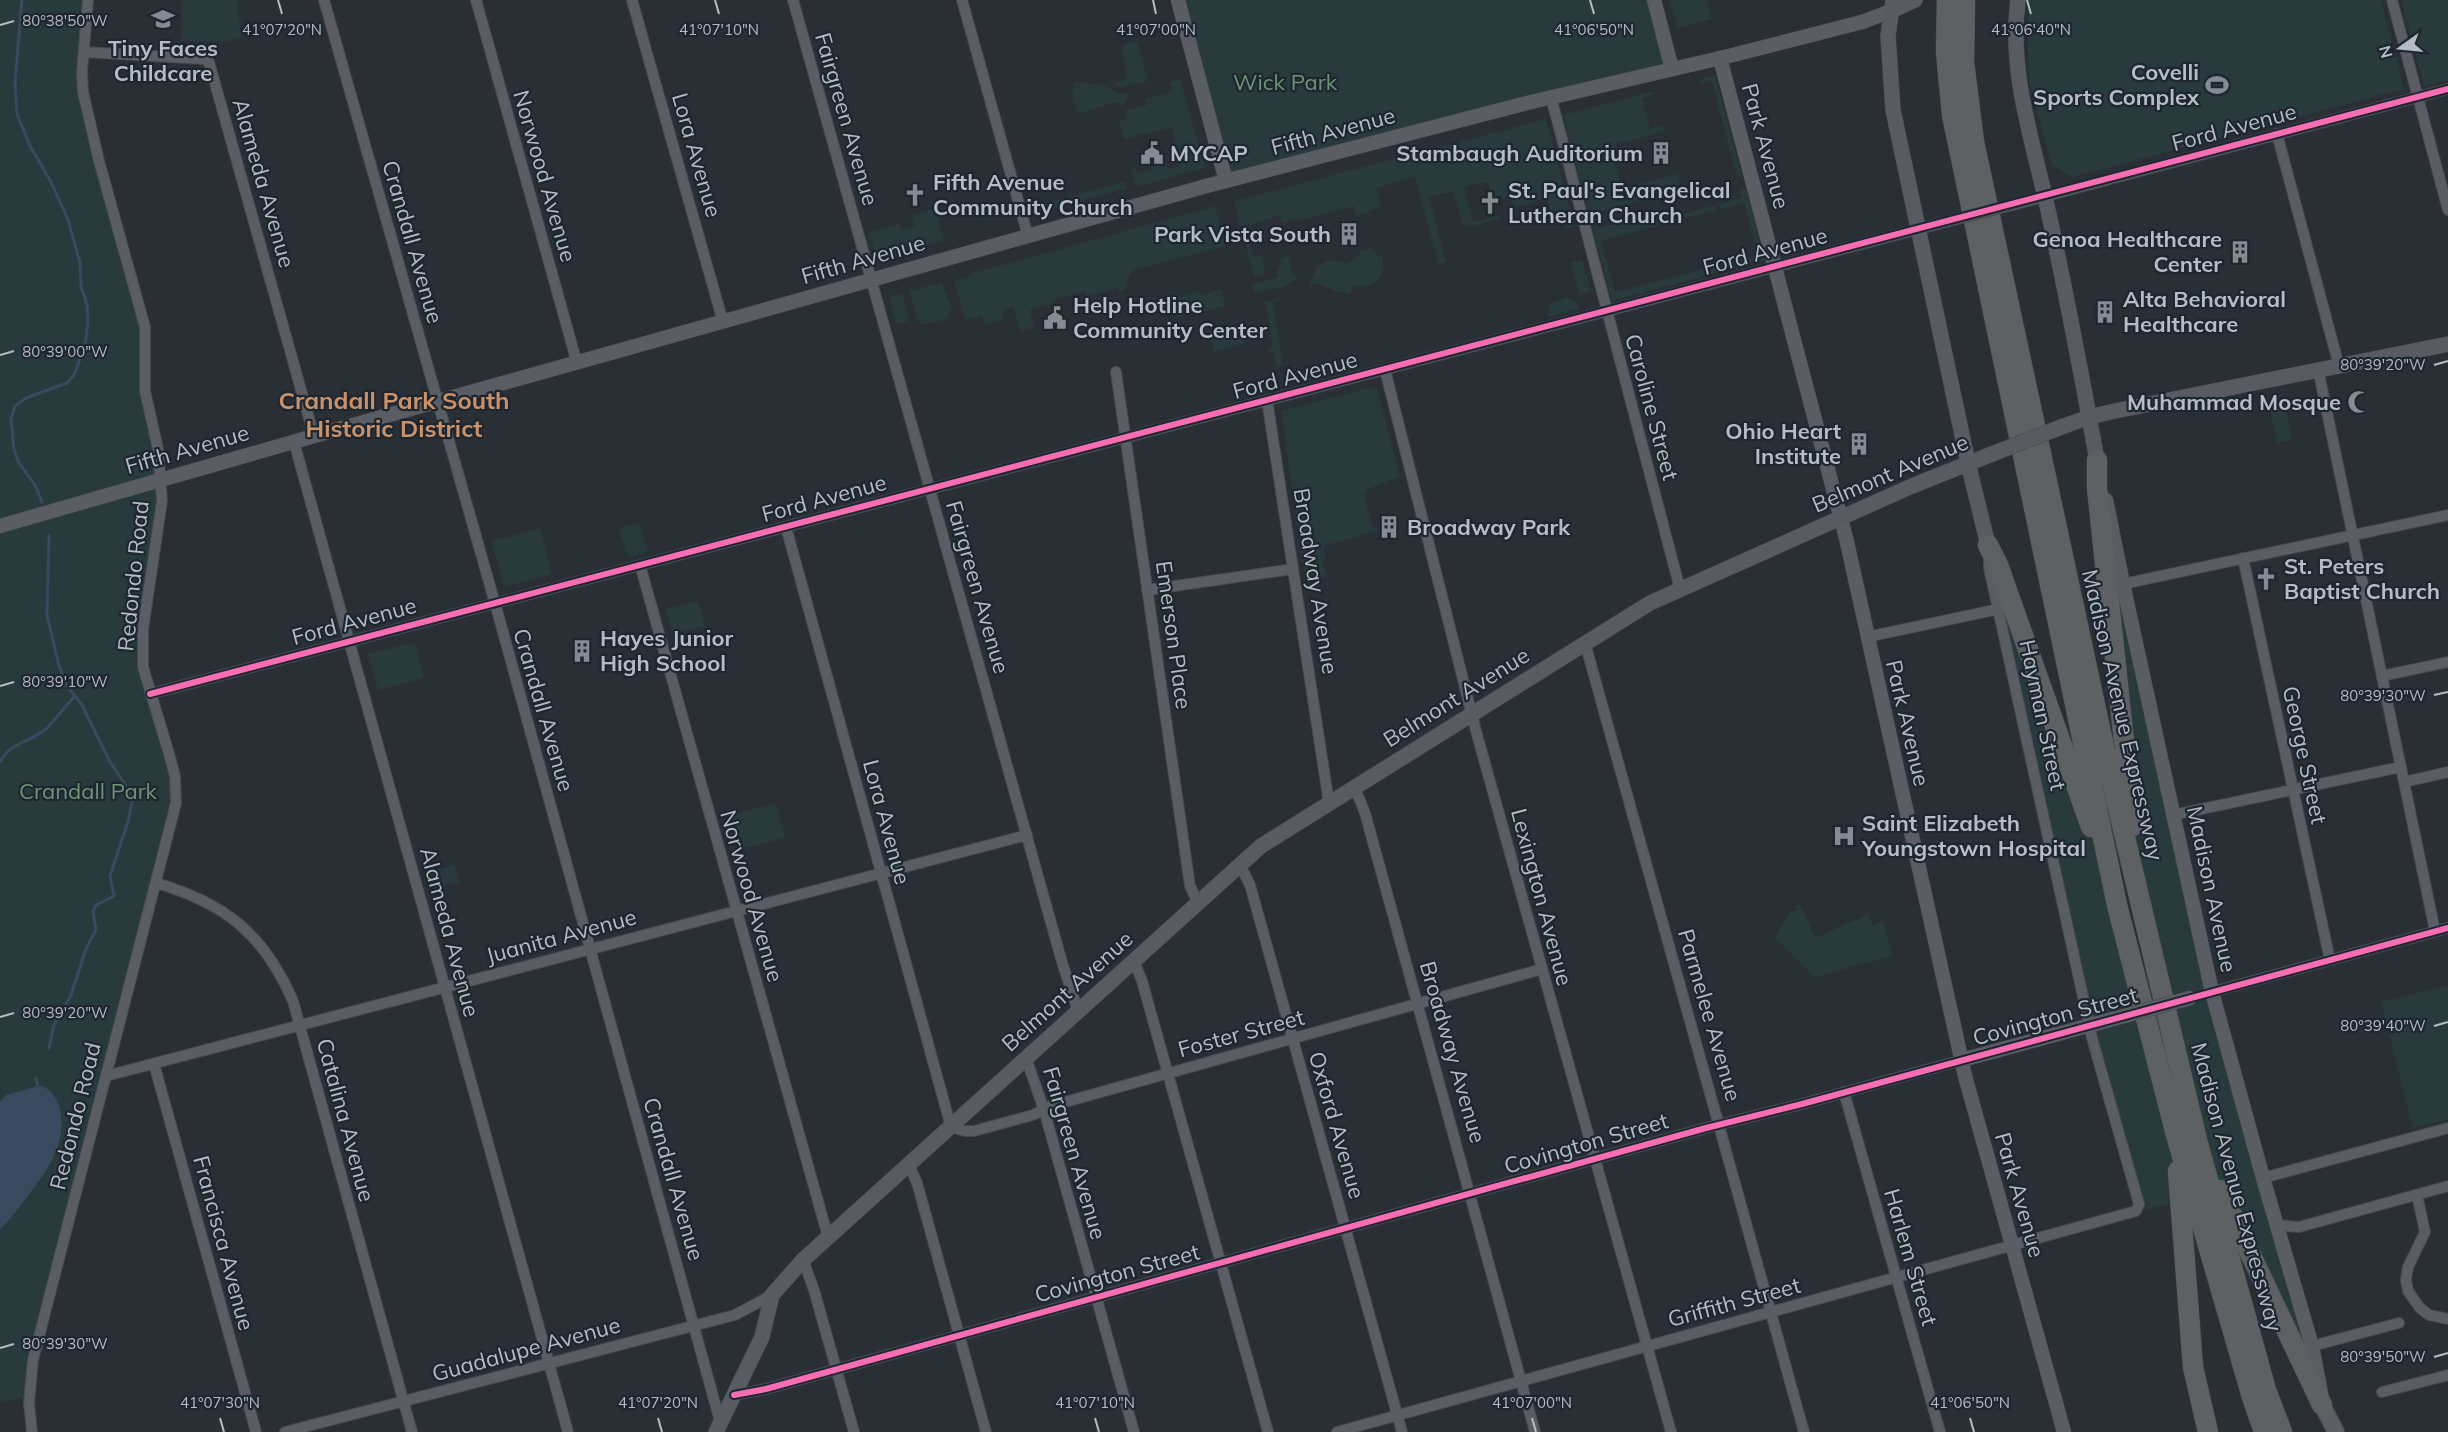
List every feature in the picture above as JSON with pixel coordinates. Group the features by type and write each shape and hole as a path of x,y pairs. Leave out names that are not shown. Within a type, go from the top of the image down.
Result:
{"highway":[{"name":"Madison Avenue Expressway","path":"1947,0 1946,52 1952,115 2117,904 2176,1135 2264,1432"},
{"name":"Madison Avenue Expressway","path":"1965,0 1964,63 1974,142 2109,770 2197,1140 2266,1390 2282,1432"},
{"path":"2097,460 2097,488 2142,912"},
{"path":"1988,545 1998,565 2006,608 2083,802 2117,904"},
{"path":"2176,1135 2193,1367 2208,1432"},
{"path":"2197,1140 2322,1405"}],"main road":[{"name":"Fifth Avenue","path":"1892,5 1915,0"},
{"name":"Madison Avenue","path":"2018,0 2016,55 2019,85 2045,196 2097,460"},
{"path":"1892,5 1887,36 1892,98 1918,230 1988,545"},
{"name":"Belmont Avenue","path":"720,1429 762,1337 772,1295 803,1260 1261,846 1329,803 1650,603 1968,462 2089,417 2448,344"},
{"name":"Madison Avenue","path":"2322,1405 2336,1432"}],"street":[{"name":"Redondo Road","path":"32,1432 29,1403 33,1360 175,811 177,792 170,757 143,667 142,644 161,514 158,449 145,391 145,327 87,115 83,92 88,0"},
{"name":"Crandall Avenue","path":"324,0 590,949 694,1326 720,1429"},
{"name":"Norwood Avenue","path":"476,0 577,363"},
{"name":"Lora Avenue","path":"632,0 723,322"},
{"name":"Fairgreen Avenue","path":"793,0 1067,981 1078,1011"},
{"path":"962,0 1028,236"},
{"path":"1178,0 1226,181"},
{"path":"1654,0 1672,69"},
{"path":"2392,0 2448,210"},
{"name":"Fifth Avenue","path":"0,526 1226,181 1551,97 1862,22 1892,5"},
{"name":"Alameda Avenue","path":"84,52 204,59 209,62 314,436"},
{"name":"Park Avenue","path":"1720,58 1841,518 1962,1060 2064,1432"},
{"name":"Ford Avenue","path":"150,694 2448,89"},
{"name":"Caroline Street","path":"1551,97 1680,589"},
{"path":"2277,134 2339,366"},
{"path":"2318,369 2435,932"},
{"name":"Lexington Avenue","path":"1385,370 1473,715 1671,1432"},
{"name":"Emerson Place","path":"1116,372 1190,886 1198,903"},
{"name":"Broadway Avenue","path":"1267,400 1329,803"},
{"name":"Alameda Avenue","path":"294,442 568,1432"},
{"name":"Madison Avenue","path":"2097,460 2212,992 2312,1346 2322,1405"},
{"path":"2123,584 2448,515"},
{"name":"Lora Avenue","path":"786,527 951,1126"},
{"name":"George Street","path":"2243,558 2330,960"},
{"name":"Norwood Avenue","path":"640,565 828,1237"},
{"path":"1147,590 1293,569"},
{"path":"1867,636 2006,608"},
{"name":"Hayman Street","path":"2006,608 2090,1025 2139,1207"},
{"name":"Parmelee Avenue","path":"1585,643 1804,1432"},
{"path":"2382,676 2448,662"},
{"path":"2173,815 2401,767"},
{"path":"2404,782 2448,772"},
{"name":"Broadway Avenue","path":"1355,788 1365,813 1535,1432"},
{"name":"Juanita Avenue","path":"106,1076 1027,836"},
{"name":"Oxford Avenue","path":"1240,865 1250,885 1402,1432"},
{"name":"Catalina Avenue","path":"156,883 208,902 230,916 255,937 273,960 283,979 299,1025 412,1432"},
{"name":"Covington Street","path":"734,1395 837,1369 1470,1193 2448,928"},
{"path":"1134,961 1143,981 1268,1432"},
{"name":"Foster Street","path":"951,1126 965,1131 974,1131 1168,1073 1542,969"},
{"name":"Fairgreen Avenue","path":"1026,1058 1044,1110 1134,1432"},
{"name":"Francisca Avenue","path":"154,1064 256,1432"},
{"name":"Harlem Street","path":"1844,1092 1940,1432"},
{"path":"2263,1178 2448,1128"},
{"path":"909,1165 917,1183 986,1432"},
{"path":"2276,1225 2299,1227 2448,1186"},
{"path":"2417,1195 2425,1232 2408,1267 2406,1280 2408,1291 2420,1308 2429,1315 2448,1319"},
{"name":"Griffith Street","path":"1337,1432 2131,1214 2139,1207"},
{"path":"803,1260 814,1290 854,1432"},
{"name":"Guadalupe Avenue","path":"285,1432 735,1315 772,1295"},
{"path":"2312,1346 2399,1323"},
{"path":"2382,1392 2448,1375"}],"green space":[{"name":"Crandall Park","path":"0,0 88,0 82,72 141,308 161,480 142,644 177,792 33,1360 29,1403 21,1398 0,1403"},
{"path":"182,0 237,0 241,38 225,42 181,41"},
{"name":"Wick Park","path":"1178,0 1654,0 1672,69 1226,181"},
{"path":"1670,0 1707,0 1712,19 1678,28"},
{"name":"Covelli Sports Complex","path":"2029,0 2381,0 2404,89 2073,177 2052,165 2029,82 2027,28"},
{"path":"2401,0 2448,0 2448,80 2424,86"},
{"path":"1137,41 1148,81 1117,87 1114,83 1128,79 1121,46"},
{"path":"1715,75 1742,176 1737,177 1712,81 1702,83 1701,79"},
{"path":"1180,79 1205,168 1136,187 1131,169 1135,168 1141,173 1152,170 1151,167 1166,163 1168,169 1181,166 1172,127 1124,139 1119,121 1127,119 1125,111 1147,105 1145,99 1173,92 1170,82"},
{"path":"1075,81 1102,85 1128,94 1129,97 1123,105 1115,102 1078,114 1072,95"},
{"path":"1653,91 1653,95 1642,98 1650,129 1665,125 1666,128 1663,132 1616,144 1616,148 1611,149 1621,184 1624,183 1626,188 1677,174 1680,184 1668,188 1670,193 1594,213 1598,228 1673,209 1675,216 1715,205 1716,210 1601,241 1615,292 1758,255 1744,203 1720,209 1719,204 1742,198 1740,190 1746,189 1765,260 1612,301 1563,115"},
{"path":"1546,119 1575,227 1567,229 1563,216 1552,219 1547,198 1517,207 1513,205 1510,196 1493,200 1488,182 1467,186 1464,189 1473,222 1496,216 1498,213 1500,219 1469,227 1462,224 1454,191 1429,197 1446,262 1439,264 1415,177 1376,188 1381,207 1370,212 1356,215 1354,206 1295,222 1294,220 1282,223 1280,215 1245,227 1253,257 1262,255 1265,269 1265,274 1254,277 1234,201"},
{"path":"1125,181 1127,188 1045,211 1043,204"},
{"path":"1215,206 1226,246 1134,270 1127,280 1126,290 1119,292 1118,288 1086,297 1084,291 1050,301 1052,304 1030,310 1034,328 1020,332 1013,307 1002,310 1004,320 985,325 982,316 965,320 954,281 971,276 970,274"},
{"path":"935,208 944,240 877,259 869,232 899,223 901,230 915,226 912,215"},
{"path":"1371,248 1372,252 1376,251 1378,257 1382,256 1383,262 1379,277 1372,283 1361,288 1353,285 1350,294 1322,285 1310,284 1315,271 1322,263 1340,261 1347,264 1359,256 1360,251"},
{"path":"1288,257 1293,276 1297,277 1297,280 1282,287 1255,293 1252,284 1278,278 1278,267 1282,265 1280,259"},
{"path":"1582,260 1591,291 1579,294 1571,263"},
{"path":"942,282 952,309 944,320 922,325 917,319 910,291"},
{"path":"1221,289 1225,306 1177,318 1173,301 1178,297 1199,291 1200,295"},
{"path":"902,293 909,321 896,324 889,296"},
{"path":"1568,297 1577,302 1580,309 1548,317 1549,304"},
{"path":"1279,298 1280,300 1273,303 1283,365 1276,366 1274,351 1266,350 1273,346 1266,304 1259,304"},
{"path":"1240,329 1244,344 1214,352 1210,337"},
{"path":"1376,386 1400,476 1366,490 1367,494 1364,495 1373,527 1377,526 1378,531 1326,545 1327,547 1323,549 1326,559 1322,560 1327,577 1305,581 1281,411"},
{"path":"2285,406 2292,440 2277,443 2270,409"},
{"path":"2097,488 2212,992 2319,1377 2197,1140 2142,912"},
{"path":"639,523 648,552 628,557 619,528"},
{"path":"540,528 552,574 504,587 492,541"},
{"path":"698,601 705,626 672,634 666,609"},
{"path":"2013,608 2117,905 2176,1135 2180,1201 2141,1211 2092,1038 1999,609"},
{"path":"415,642 424,678 378,690 368,654"},
{"path":"776,803 785,838 739,849 730,815"},
{"path":"454,865 459,882 434,889 429,872"},
{"path":"1800,904 1815,938 1868,914 1873,926 1883,921 1893,956 1815,977 1775,938 1788,914 1796,910 1795,906"},
{"path":"2448,985 2448,1119 2413,1129 2381,1002"}],"water":[{"path":"38,1086 50,1091 58,1103 62,1128 60,1140 44,1173 16,1212 0,1229 0,1102 6,1095"}],"waterway":[{"path":"22,0 15,82 17,114 30,146 51,182 68,220 80,263 81,287 87,304 88,322 85,345 74,375 67,383 26,398 15,406 11,419 14,450 19,463 35,485 42,502"},
{"path":"49,535 47,615 58,662 65,683 82,705 110,762 128,789 132,801 129,818 110,876 114,896 96,905 93,912 96,930 86,949 71,995 54,1025 49,1048"},
{"path":"0,762 9,751 46,729 75,696"},
{"path":"36,1078 38,1086"}],"cycle path":[{"path":"150,694 2448,89"},
{"path":"734,1395 766,1389 1706,1128 1802,1104 2448,928"}],"place":[{"name":"Tiny Faces Childcare","path":"163,19"},
{"name":"Covelli Sports Complex","path":"2217,85"},
{"name":"MYCAP","path":"1152,153"},
{"name":"Stambaugh Auditorium","path":"1661,153"},
{"name":"Fifth Avenue Community Church","path":"915,195"},
{"name":"St. Paul's Evangelical Lutheran Church","path":"1490,203"},
{"name":"Park Vista South","path":"1349,234"},
{"name":"Genoa Healthcare Center","path":"2240,252"},
{"name":"Alta Behavioral Healthcare","path":"2105,312"},
{"name":"Help Hotline Community Center","path":"1055,318"},
{"name":"Muhammad Mosque","path":"2359,402"},
{"name":"Ohio Heart Institute","path":"1859,444"},
{"name":"Broadway Park","path":"1389,527"},
{"name":"St. Peters Baptist Church","path":"2266,579"},
{"name":"Hayes Junior High School","path":"582,651"},
{"name":"Saint Elizabeth Youngstown Hospital","path":"1844,836"}],"district":[{"name":"Crandall Park South Historic District","path":"394,414"}]}
